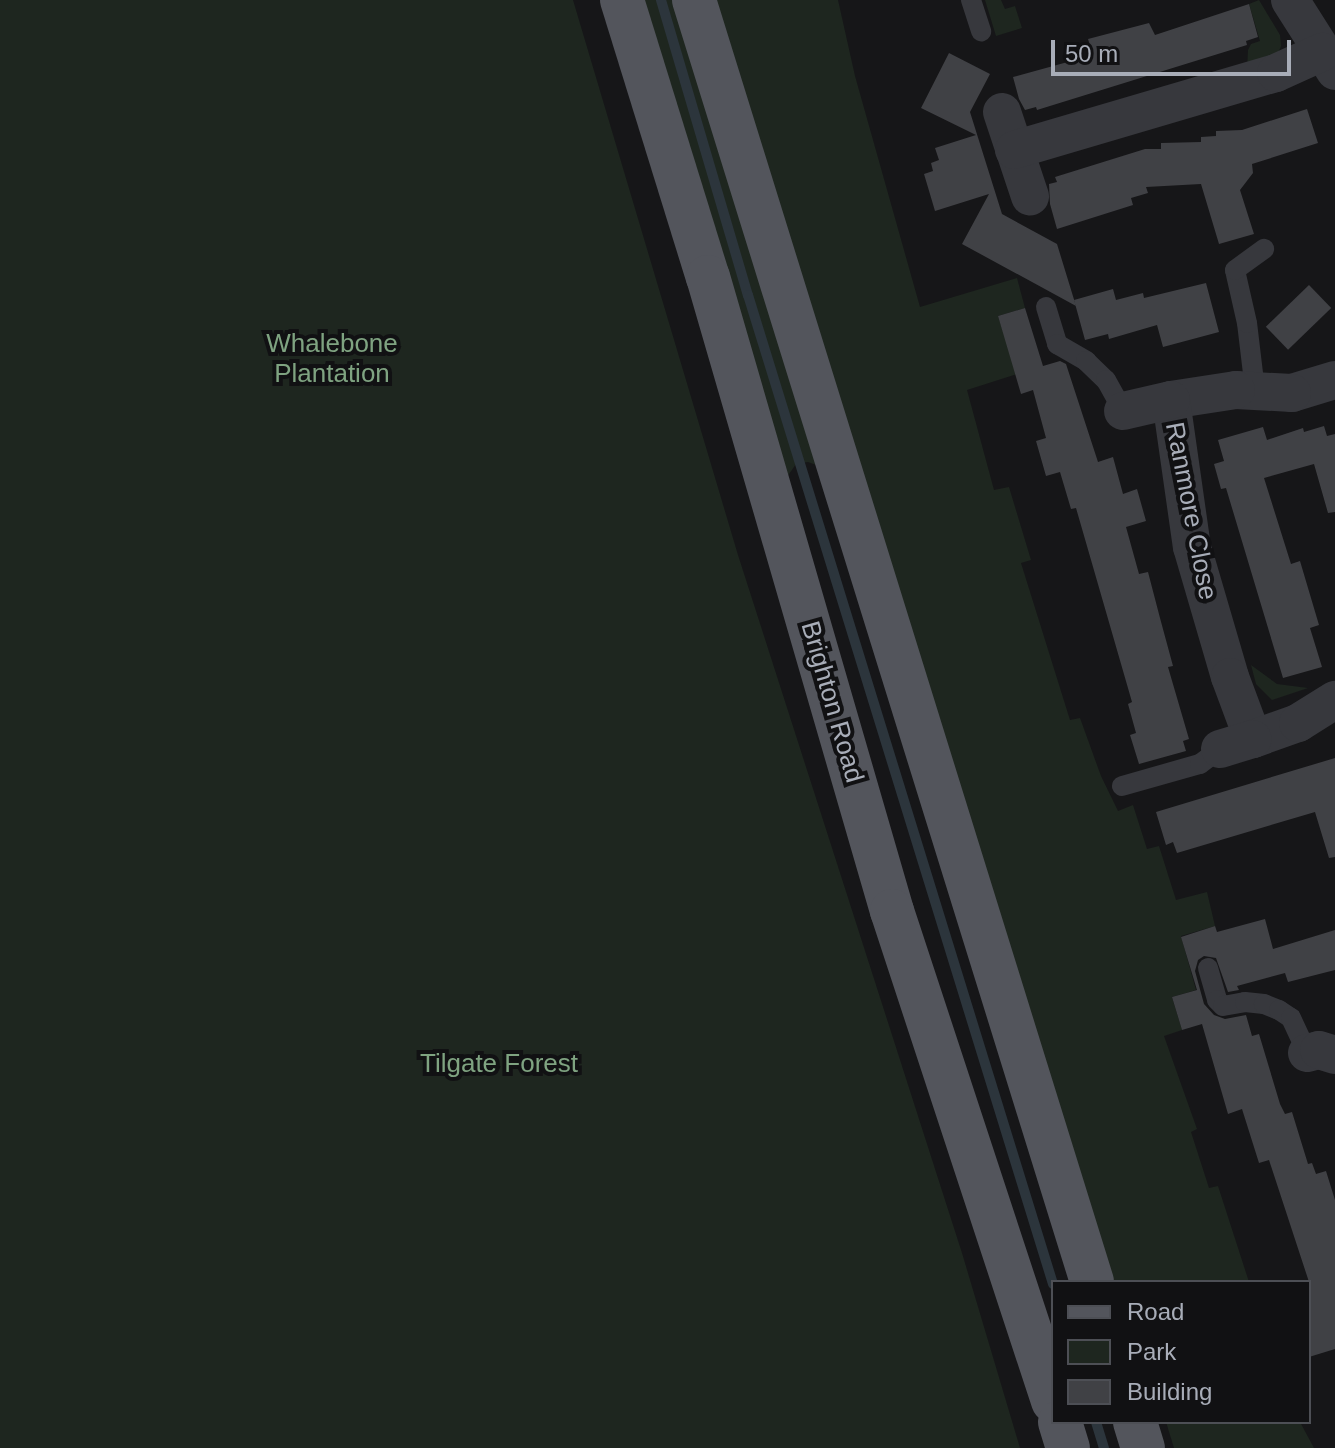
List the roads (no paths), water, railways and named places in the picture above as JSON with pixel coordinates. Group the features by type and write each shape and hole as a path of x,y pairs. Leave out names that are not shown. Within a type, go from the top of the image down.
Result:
{"main road":[{"name":"Brighton Road","path":"622,0 708,277 892,911 1051,1395"},
{"path":"694,0 1091,1280"},
{"path":"1061,1424 1068,1448"},
{"path":"1136,1424 1143,1448"}],"street":[{"path":"1014,150 1276,73 1328,61 1290,0"},
{"path":"1002,112 1030,196"},
{"name":"Ranmore Close","path":"1237,744 1230,677 1192,547 1171,400 1217,391 1300,392 1335,380"},
{"path":"1123,411 1171,400"},
{"path":"1237,744 1298,723 1335,700"}],"lane":[{"path":"971,0 981,31"},
{"path":"1255,390 1249,332 1235,270 1264,249"},
{"path":"1046,307 1057,344 1086,361 1106,380 1123,411"},
{"path":"1122,786 1200,764 1237,744"},
{"path":"1208,968 1217,1000 1223,1006 1245,1002 1264,1004 1279,1010 1291,1018 1321,1054"}],"waterway":[{"path":"661,0 748,295 1052,1280"},
{"path":"1097,1424 1104,1448"}],"park label":[{"name":"Whalebone Plantation","path":"332,359"},
{"name":"Tilgate Forest","path":"499,1064"}]}
